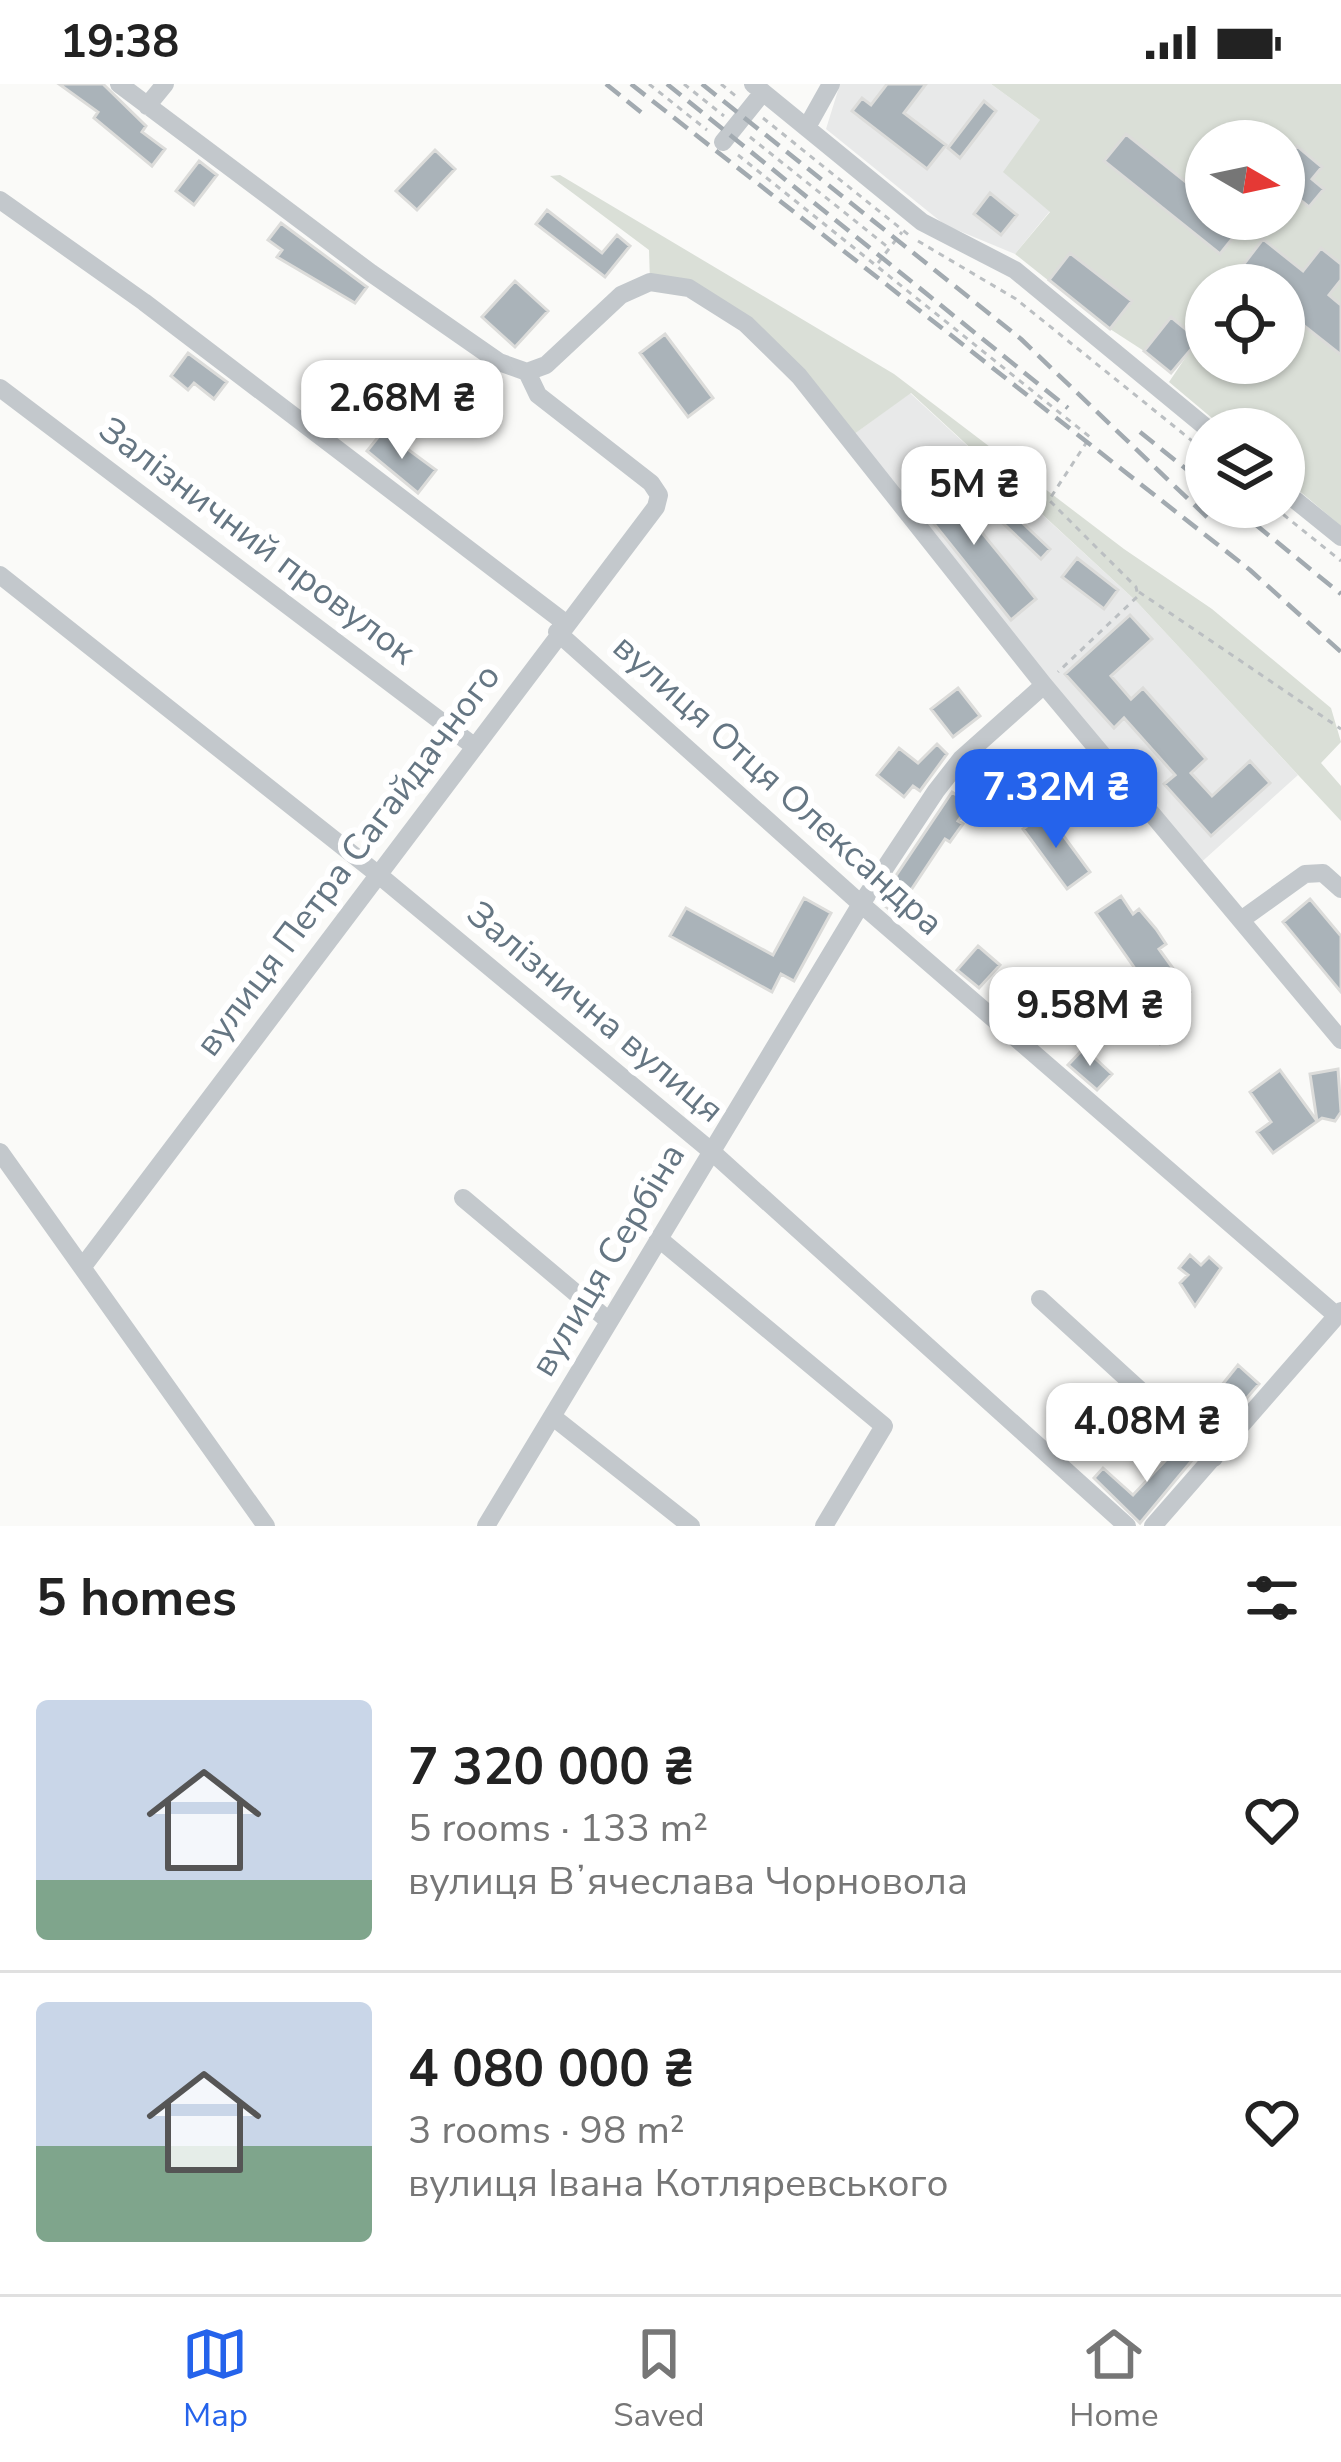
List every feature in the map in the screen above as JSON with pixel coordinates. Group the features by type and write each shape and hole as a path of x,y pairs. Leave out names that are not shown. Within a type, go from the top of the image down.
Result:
{"street":[{"path":"118,84 503,365 527,372 546,365 616,298 638,286 680,284 719,304 799,376 1044,686 1341,1040"},
{"path":"148,106 165,84"},
{"path":"807,127 831,84"},
{"path":"723,142 756,95 807,127 922,222 1015,270 1185,410"},
{"name":"вулиця Отця Олександра","path":"0,200 144,302 561,627 861,904 1339,1313"},
{"name":"вулиця Петра Сагайдачного","path":"84,1265 656,506 658,491 538,395 527,372"},
{"name":"Залізничний провулок","path":"0,388 475,747"},
{"path":"1305,508 1341,538"},
{"name":"Залізнична вулиця","path":"0,575 380,876 711,1151 1127,1526"},
{"name":"вулиця Сербіна","path":"486,1526 861,904 948,773 1044,686"},
{"path":"1240,920 1305,874 1323,874 1341,889"},
{"path":"0,1152 266,1526"},
{"path":"463,1198 609,1321"},
{"path":"658,1238 884,1426 824,1526"},
{"path":"1040,1299 1214,1458"},
{"path":"1166,1522 1214,1458 1339,1313"},
{"path":"554,1417 692,1526"}],"path":[{"path":"649,84 1090,437 1049,500 1138,591 1341,729"},
{"path":"684,84 890,248"},
{"path":"721,84 756,95 903,231 1016,298 1185,435"},
{"path":"876,265 903,231"},
{"path":"1300,528 1341,561"},
{"path":"1044,686 1136,601 1138,591"}],"shaded area":[{"path":"840,84 991,84 1040,120 1050,211 1015,254 945,225 826,129"},
{"path":"991,84 1341,84 1341,526 1305,496 1305,408 1200,408 1169,382 1185,358 1185,384 1305,384 1305,264 1185,264 1185,329 1171,318 1144,351 1110,329 1131,301 1070,254 1049,281 1015,254 1050,212 1003,172 1040,120"},
{"path":"560,175 894,374 1124,549 1212,609 1331,708 1341,742 1321,763 1341,786 1341,821 1136,601 911,393 846,440 799,376 719,304 650,282 649,250 550,176"},
{"path":"910,393 1136,601 1298,775 1196,867 846,440"}],"building":[{"path":"59,84 103,84 146,126 142,132 165,149 152,166 94,118 98,112"},
{"path":"887,84 926,84 904,113 946,145 927,169 852,111 862,98 871,105"},
{"path":"984,101 996,111 960,158 948,148"},
{"path":"1126,134 1185,181 1185,226 1104,161"},
{"path":"435,150 455,169 417,210 396,191"},
{"path":"1305,153 1322,167 1312,179 1324,189 1309,207 1305,204"},
{"path":"199,161 217,175 194,205 176,191"},
{"path":"990,193 1017,215 1001,235 974,214"},
{"path":"547,210 602,253 617,235 630,246 605,277 536,224"},
{"path":"281,223 367,287 355,303 277,257 282,250 268,240"},
{"path":"1203,240 1231,240 1220,254"},
{"path":"1264,240 1294,264 1244,264"},
{"path":"1321,248 1341,264 1341,280 1329,295 1341,305 1341,355 1305,327 1305,268"},
{"path":"1070,253 1132,301 1110,329 1049,280"},
{"path":"515,281 548,311 515,347 482,317"},
{"path":"1171,317 1185,328 1185,356 1171,373 1144,351"},
{"path":"665,334 713,398 688,417 640,353"},
{"path":"188,353 227,382 214,399 194,383 188,390 171,376"},
{"path":"330,375 345,386 335,400 349,411 335,430 306,408"},
{"path":"383,431 436,470 418,493 367,451"},
{"path":"954,458 1050,549 1041,559 944,468"},
{"path":"935,475 1036,599 1011,620 911,495"},
{"path":"1077,558 1118,590 1104,609 1062,577"},
{"path":"1130,615 1152,639 1111,676 1131,699 1143,688 1206,759 1191,773 1212,796 1250,761 1270,783 1211,836 1164,784 1175,775 1124,718 1114,728 1065,674"},
{"path":"958,688 980,716 953,737 931,709"},
{"path":"937,744 947,754 920,791 913,786 904,797 877,775 899,748 918,763"},
{"path":"952,792 970,804 958,821 963,824 950,842 945,839 895,914 879,901"},
{"path":"1046,812 1090,872 1067,889 1023,829"},
{"path":"1121,896 1133,914 1139,909 1156,929 1166,944 1159,949 1190,992 1171,1005 1186,1026 1160,1044 1139,1013 1157,1000 1096,913"},
{"path":"804,898 831,913 794,981 781,974 772,992 670,936 686,908 773,955"},
{"path":"1310,899 1341,936 1341,992 1283,922"},
{"path":"978,946 1000,965 979,988 957,970"},
{"path":"1084,1048 1112,1074 1097,1090 1068,1065"},
{"path":"1338,1069 1341,1112 1335,1121 1322,1118 1273,1153 1257,1132 1271,1122 1250,1092 1280,1070 1317,1121 1310,1074"},
{"path":"1190,1255 1201,1265 1209,1257 1221,1268 1195,1306 1180,1283 1188,1275 1179,1268"},
{"path":"1238,1365 1259,1384 1212,1438 1193,1421"},
{"path":"1180,1445 1194,1458 1140,1523 1094,1478 1103,1468 1133,1495"}],"railway":[{"path":"606,84 642,113"},
{"path":"631,84 1250,570 1341,652"},
{"path":"667,84 1068,408"},
{"path":"702,84 1021,339 1185,496"},
{"path":"1140,432 1185,468"},
{"path":"1260,528 1341,594"}]}
